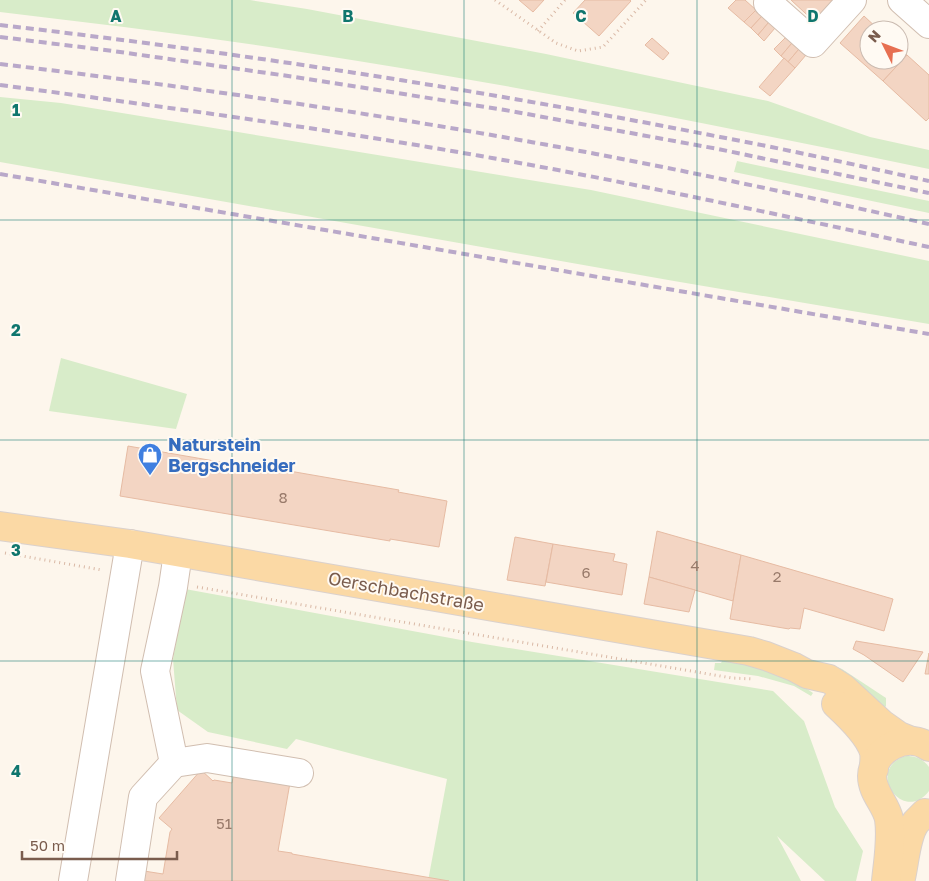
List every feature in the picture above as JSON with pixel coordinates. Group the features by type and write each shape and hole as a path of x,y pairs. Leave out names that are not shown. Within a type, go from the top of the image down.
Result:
{"main road":[{"name":"Oerschbachstraße","path":"0,526 130,544 749,651 794,667 807,674 829,680 844,688 882,724 899,736 919,744"},
{"name":"Oerschbachstraße","path":"807,674 852,719 866,736 874,753 872,776 874,788 889,819 890,840 886,881"},
{"path":"874,768 879,757 889,747 898,742 919,744"},
{"path":"880,800 891,809 901,813 911,814 927,811"},
{"path":"901,881 912,831 916,822 927,811"}],"street":[{"path":"768,3 813,43 852,0"},
{"path":"902,0 929,24"},
{"path":"73,881 130,544"},
{"path":"174,763 155,671 173,587 178,553"},
{"path":"130,881 143,797 174,763 207,758 299,773"}],"path":[{"path":"495,0 556,43 578,52 603,47 646,0"},
{"path":"538,31 565,0"},
{"path":"0,552 103,570"},
{"path":"194,586 732,678 761,681"}],"green space":[{"path":"0,0 250,0 307,9 546,54 768,101 870,137 929,150 929,169 694,122 380,64 226,41 0,12"},
{"path":"0,97 61,103 591,190 929,261 929,324 0,162"},
{"path":"737,161 929,201 929,213 734,172"},
{"path":"61,358 187,394 176,429 49,411"},
{"path":"185,589 472,642 773,691 804,721 835,807 863,851 856,881 825,881 777,836 801,881 428,881 447,779 296,739 287,749 208,732 177,710 173,659"},
{"path":"724,658 749,662 797,682 813,693 811,696 794,686 758,676 714,670 715,663 721,663"},
{"path":"835,666 886,698 886,706 880,714 834,671"},
{"path":"906,756 919,759 929,767 929,791 919,800 909,802 899,798 892,791 888,782 888,772 894,763"}],"building":[{"path":"519,0 544,0 533,12"},
{"path":"585,0 631,1 599,36 573,13"},
{"path":"736,0 745,0 756,10 744,22 728,8"},
{"path":"791,0 840,0 818,25"},
{"path":"756,10 762,16 751,28 744,22"},
{"path":"762,16 769,22 758,35 751,28"},
{"path":"864,16 868,20 860,20"},
{"path":"769,22 775,28 764,41 758,35"},
{"path":"859,22 859,60 840,43"},
{"path":"786,37 792,43 781,56 774,49"},
{"path":"652,38 669,53 663,60 645,45"},
{"path":"792,43 799,49 788,62 781,56"},
{"path":"799,49 806,55 795,68 788,62"},
{"path":"909,57 929,75 929,118 926,121 883,81 893,70 909,70"},
{"path":"784,58 795,68 770,96 759,87"},
{"path":"871,70 893,70 883,81"},
{"path":"128,446 272,471 272,468 399,490 398,492 447,501 439,547 390,539 390,541 120,496"},
{"path":"657,531 741,555 733,601 649,577"},
{"path":"515,537 553,544 545,586 507,580"},
{"path":"553,544 615,554 613,561 627,564 622,595 546,582"},
{"path":"741,555 893,599 884,631 804,608 800,629 789,629 730,619"},
{"path":"649,577 695,590 689,612 644,604"},
{"path":"856,641 923,652 903,682 853,649"},
{"path":"929,653 929,674 925,674"},
{"path":"235,767 291,777 278,851 449,881 142,881 144,871 163,874 172,829 159,818 201,770 213,781 232,783"}],"railway":[{"path":"0,25 271,60 451,88 746,142 929,181"},
{"path":"0,37 295,77 505,110 718,149 929,193"},
{"path":"0,64 249,97 497,136 714,177 929,224"},
{"path":"0,85 185,110 431,147 657,189 929,247"},
{"path":"0,174 929,334"}],"place":[{"name":"Naturstein Bergschneider","path":"150,476"}]}
